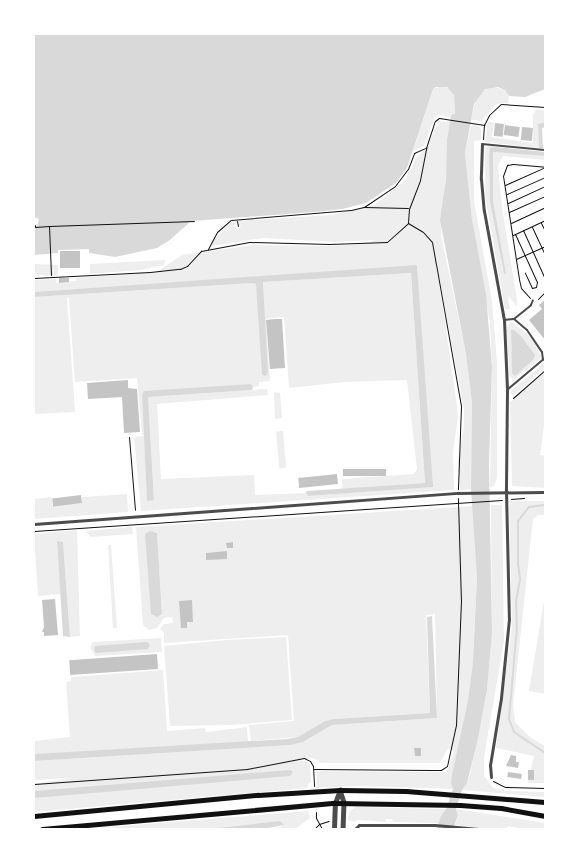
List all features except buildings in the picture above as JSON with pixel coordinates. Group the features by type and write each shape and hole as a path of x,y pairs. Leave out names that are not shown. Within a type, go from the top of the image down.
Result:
{"main road":[{"path":"34,816 340,790 449,793 545,802"},
{"path":"42,829 344,802 460,805 545,816"}],"street":[{"path":"482,144 481,179 484,211 504,320 507,390 508,619 501,698 490,764 491,777"},
{"path":"34,524 458,493 545,492"},
{"path":"340,790 344,802 343,829"},
{"path":"334,829 335,803 340,790"},
{"path":"355,829 359,825 386,827 435,826 479,829"}],"lane":[{"path":"482,144 545,150"},
{"path":"504,320 514,319 531,305 533,300"},
{"path":"507,390 544,359 534,339 514,319"}],"path":[{"path":"482,144 484,124 488,115 501,104 545,107"},
{"path":"34,278 150,272 180,268 187,266 201,251 208,248 265,242 329,244 387,242 408,223 409,209 420,180 426,148 438,118 484,124"},
{"path":"364,207 395,186 408,169 414,153 426,148"},
{"path":"545,167 519,164 508,165 503,176 521,288 533,300 537,300 545,292"},
{"path":"504,185 545,167"},
{"path":"506,195 545,177"},
{"path":"507,204 545,186"},
{"path":"509,213 545,196"},
{"path":"208,248 212,239 228,221 351,210 364,207 409,209"},
{"path":"510,223 545,207"},
{"path":"237,220 238,226"},
{"path":"512,235 545,220"},
{"path":"35,225 35,227 194,221"},
{"path":"541,222 545,231"},
{"path":"314,770 441,770 447,766 456,725 461,602 458,493 461,406 432,242 423,232 408,223"},
{"path":"49,226 51,275"},
{"path":"532,226 545,255"},
{"path":"523,230 545,280"},
{"path":"515,234 537,282 536,287 532,288 525,273"},
{"path":"516,259 545,246"},
{"path":"506,403 545,370"},
{"path":"129,437 135,516"},
{"path":"34,532 524,498"},
{"path":"34,784 247,769 304,758 310,761 314,770 314,791"},
{"path":"491,777 497,784 505,787 545,788"},
{"path":"315,804 316,818 322,829"},
{"path":"314,829 319,824"}],"shaded area":[{"path":"34,34 545,34 545,89 525,97 509,96 505,90 498,87 485,89 474,104 465,153 472,219 486,294 492,367 489,463 492,633 487,690 477,743 467,783 462,790 456,809 458,815 453,829 436,829 453,789 451,783 452,775 468,700 473,662 477,577 471,489 472,402 466,354 440,220 446,179 447,139 451,116 455,113 454,95 447,87 436,87 433,89 407,168 396,183 366,203 342,209 314,212 191,221 170,240 157,248 115,257 89,253 89,249 58,250 58,253 34,255 34,226 37,226 39,219 34,217"},
{"path":"442,86 450,89 454,95 455,113 451,117 440,115 435,117 424,146 413,151 433,89"},
{"path":"491,86 505,90 509,96 508,103 496,104 482,121 471,120 476,99 485,89"},
{"path":"537,109 545,110 545,122 538,124 539,148 485,142 488,121 494,123 492,137 533,143 533,114"},
{"path":"438,121 450,122 447,139 441,235 466,354 472,402 471,489 460,490 458,462 464,425 464,410 436,260 458,417 453,452 454,490 141,511 134,437 144,436 147,500 154,500 148,397 267,389 268,395 157,404 161,479 254,475 255,495 306,493 308,496 432,487 417,266 34,292 34,280 56,279 56,283 76,281 76,278 157,272 182,255 254,245 332,246 364,244 375,240 334,242 263,238 212,246 213,241 230,222 237,221 237,225 234,226 238,230 241,225 239,225 238,221 331,215 374,205 405,181 417,157 428,147"},
{"path":"545,122 545,127 542,128 543,148 539,148 538,124"},
{"path":"471,125 479,126 481,130 481,140 474,141 474,201 492,301 497,362 497,478 494,486 490,487 492,367 490,324 472,219 465,153"},
{"path":"490,145 495,147 491,148 489,156 490,202 505,274 493,201 493,152 545,156 545,160 503,156 498,166 502,207 517,300 517,307 509,296 510,309 505,309 485,195 485,148"},
{"path":"490,148 545,152 545,156 493,152 493,201 506,274 504,273 490,202 489,156"},
{"path":"165,260 164,265 141,270 90,274 90,264"},
{"path":"34,264 58,265 58,276 34,275"},
{"path":"417,265 433,487 308,496 306,493 307,491 425,483 411,273 263,282 268,374 265,376 262,374 256,284 34,297 34,292"},
{"path":"411,273 425,483 342,489 342,479 414,474 417,469 407,380 345,382 289,388 284,317 266,319 270,381 259,382 259,386 253,387 251,384 142,395 144,435 142,435 137,378 75,382 69,298 67,298 75,412 34,414 34,297 253,283 256,284 267,374 263,282"},
{"path":"511,322 524,331 533,340 541,356 539,360 513,380 509,376 507,327","holes":["511,330 514,330 528,345 511,352"]},
{"path":"511,330 514,330 521,336 535,355 533,360 515,376 512,373"},
{"path":"545,362 545,368 513,396 510,392"},
{"path":"545,372 545,419 540,455 545,456 545,488 512,486 510,402"},
{"path":"251,384 252,390 148,397 154,500 147,501 142,395 144,391"},
{"path":"274,392 280,393 282,418 275,419"},
{"path":"283,431 286,468 279,468 276,432"},
{"path":"127,494 128,512 34,519 34,499 52,497 52,505 82,503 82,497"},
{"path":"512,501 545,501 545,515 538,515 533,519 513,706 515,722 531,738 545,746 545,783 528,783 534,756 496,748 512,626 509,506"},
{"path":"491,505 502,505 504,641 484,757 484,776 493,788 506,791 545,792 545,797 462,790 470,775 487,690 492,633"},
{"path":"474,506 477,577 473,662 468,700 451,783 454,789 363,786 316,788 317,772 320,771 444,772 448,769 454,751 448,748 440,763 321,763 313,758 299,760 310,765 311,782 308,784 308,788 34,812 34,784 72,778 34,780 34,761 291,745 303,742 332,725 437,718 435,614 426,615 430,713 334,719 325,721 298,737 251,741 249,725 294,721 288,635 164,643 164,633 160,629 164,624 173,623 172,617 164,618 157,628 149,630 143,625 136,527","holes":["150,531 157,533 162,613"]},
{"path":"132,527 133,534 91,537 86,531"},
{"path":"77,530 80,636 70,637 63,542 57,542 61,594 38,596 34,534"},
{"path":"150,531 157,533 162,614 157,617 151,614 145,534"},
{"path":"57,541 63,542 70,637 63,636"},
{"path":"108,545 111,545 117,628 113,628"},
{"path":"545,595 545,694 529,691"},
{"path":"432,616 437,718 332,725 303,742 291,745 34,761 34,754 287,739 298,737 325,721 334,719 430,713 427,617"},
{"path":"286,637 292,720 231,725 170,726 164,646"},
{"path":"161,638 162,652 95,656 90,647 93,642"},
{"path":"147,642 150,645 148,649 96,653 94,650 95,646"},
{"path":"163,670 167,731 205,728 206,732 247,727 248,742 34,754 34,741 70,737 66,682 71,681 71,677"},
{"path":"290,770 293,772 290,776 34,798 34,791"},
{"path":"356,807 446,809 438,823 393,822 392,819 386,819 386,822 358,820 354,822 347,820 350,811"},
{"path":"456,809 545,823 545,829 523,829 508,826 507,829 490,829 455,825 458,815"},
{"path":"308,811 310,818 295,829 262,829 282,827 280,821 207,829 84,829"},
{"path":"280,821 284,825 262,829 207,829"}],"waterway":[{"path":"545,505 529,507 518,521 520,579 516,602 517,627 509,719 514,732 545,753"}]}
